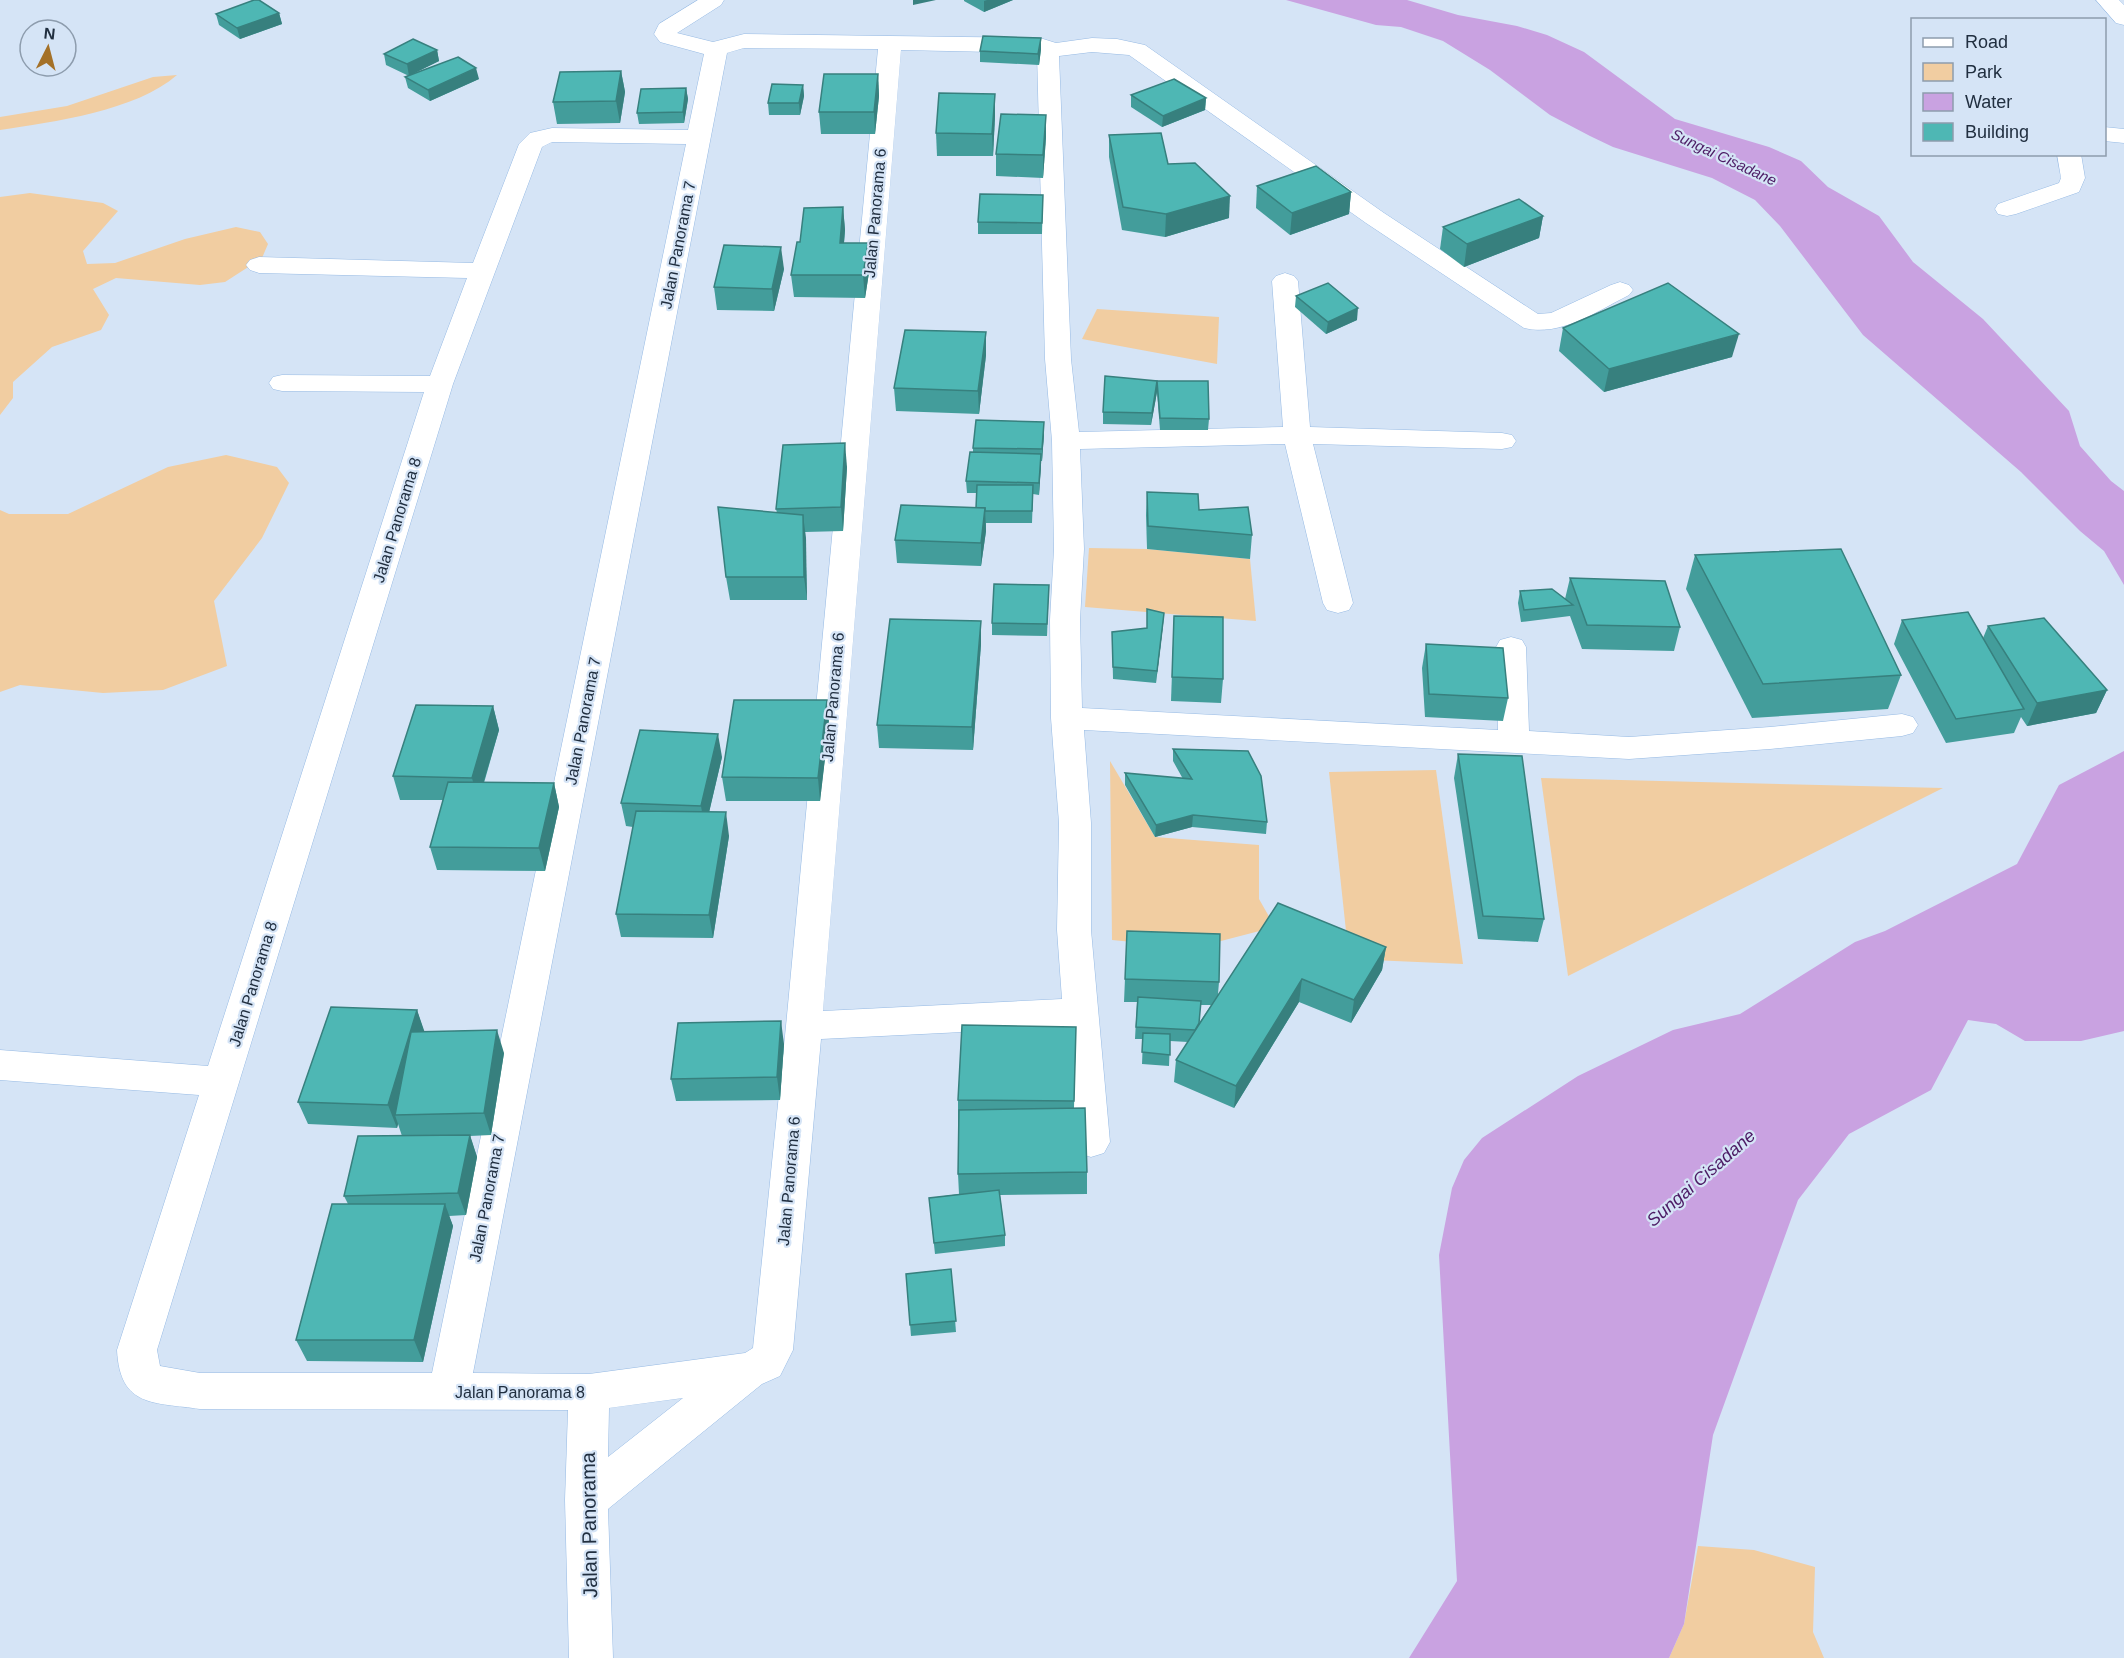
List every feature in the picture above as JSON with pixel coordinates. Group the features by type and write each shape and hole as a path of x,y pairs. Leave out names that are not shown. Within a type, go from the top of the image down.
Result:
{"street":[{"path":"712,0 667,29 664,34 716,50 725,44 744,41 1046,46 1058,359 1066,441 1069,549 1065,620 1067,718 1075,823 1074,930 1091,1142"},
{"path":"2107,0 2124,18"},
{"name":"Jalan Panorama 6","path":"761,1361 804,1026 890,44"},
{"path":"1047,52 1094,46 1137,51 1375,218 1533,322 1556,321 1620,290"},
{"name":"Jalan Panorama 7","path":"449,1392 716,50"},
{"path":"2106,134 2124,136"},
{"name":"Jalan Panorama 8","path":"699,137 552,135 538,138 531,144 440,384 137,1350 138,1368 148,1383 200,1391 590,1392 761,1361"},
{"path":"2007,209 2070,187 2073,178 2069,156"},
{"path":"260,265 483,271"},
{"path":"1285,281 1297,435 1338,603"},
{"path":"282,382 440,384"},
{"path":"1066,441 1297,435 1502,441"},
{"path":"1511,647 1514,742"},
{"path":"1067,718 1629,748 1770,738 1902,725"},
{"path":"804,1026 1080,1012"},
{"path":"0,1065 222,1082"},
{"path":"586,1500 761,1361"},
{"name":"Jalan Panorama","path":"590,1392 586,1500 591,1658"}],"green space":[{"path":"177,75 140,98 117,106 68,119 0,130 0,117 67,106 153,77"},
{"path":"30,193 103,203 118,211 83,251 87,264 115,263 185,239 236,227 260,232 268,244 262,258 225,282 200,285 116,278 93,289 109,315 101,330 52,347 13,382 13,398 0,415 0,197"},
{"path":"1097,309 1219,317 1217,364 1082,339"},
{"path":"226,455 277,467 289,483 262,538 214,601 227,666 163,690 103,693 20,685 0,692 0,510 9,514 68,514 168,467"},
{"path":"1089,548 1147,549 1250,559 1256,621 1085,607"},
{"path":"1110,761 1155,837 1259,845 1259,899 1275,927 1194,948 1112,940"},
{"path":"1436,770 1463,964 1349,959 1329,772"},
{"path":"1541,778 1943,788 1568,976"},
{"path":"1698,1546 1754,1550 1815,1567 1813,1632 1824,1658 1669,1658 1684,1624"}],"water":[{"name":"Sungai Cisadane","path":"1286,0 1407,0 1458,15 1517,26 1547,35 1584,52 1675,119 1769,147 1801,161 1828,187 1879,216 1913,262 1983,319 2069,411 2080,446 2111,481 2124,491 2124,585 2104,551 2080,531 2021,472 1863,335 1780,226 1755,200 1712,178 1613,147 1590,136 1550,115 1490,70 1443,41 1401,27 1376,25"},
{"name":"Sungai Cisadane","path":"2124,751 2124,1031 2081,1041 2025,1041 1996,1024 1968,1020 1931,1090 1849,1134 1798,1200 1713,1435 1684,1624 1669,1658 1409,1658 1457,1581 1439,1255 1452,1188 1464,1160 1482,1138 1578,1076 1673,1030 1740,1014 1855,942 1885,931 2017,864 2059,785"}],"building":[{"path":"259,0 279,13 237,28 216,14"},
{"path":"983,36 1041,38 1038,54 980,51"},
{"path":"413,39 437,50 407,64 384,54"},
{"path":"458,57 476,68 428,90 405,77"},
{"path":"621,71 616,101 553,102 560,72"},
{"path":"824,74 878,74 874,112 819,112"},
{"path":"1174,79 1206,98 1163,116 1131,95"},
{"path":"772,84 803,85 799,103 768,103"},
{"path":"686,88 683,112 637,113 641,89"},
{"path":"939,93 995,94 992,134 936,133"},
{"path":"1001,114 1046,115 1043,155 996,154"},
{"path":"1161,133 1168,164 1195,163 1230,196 1166,214 1123,207 1109,135"},
{"path":"1316,166 1351,192 1292,213 1257,186"},
{"path":"980,194 1043,195 1042,223 978,222"},
{"path":"1519,199 1543,216 1467,244 1443,227"},
{"path":"843,207 840,243 868,243 863,275 791,275 797,242 800,242 804,208"},
{"path":"724,245 781,247 772,289 714,287"},
{"path":"1328,283 1358,308 1328,322 1296,296"},
{"path":"1668,283 1739,334 1609,369 1563,328"},
{"path":"905,330 986,332 978,391 894,388"},
{"path":"1105,376 1157,381 1152,413 1103,412"},
{"path":"1157,381 1208,381 1209,419 1160,418"},
{"path":"976,420 1044,422 1042,449 973,448"},
{"path":"845,443 841,507 776,509 783,445"},
{"path":"970,452 1041,454 1039,483 966,481"},
{"path":"977,485 1033,485 1032,511 985,511 985,508 976,508"},
{"path":"1147,492 1198,494 1199,510 1248,507 1252,535 1148,526"},
{"path":"901,505 985,508 981,543 895,540"},
{"path":"718,507 803,515 804,577 726,577"},
{"path":"1841,549 1901,675 1763,684 1695,555"},
{"path":"1570,578 1665,581 1680,627 1587,625"},
{"path":"994,584 1049,585 1047,624 992,623"},
{"path":"1552,589 1573,605 1524,610 1520,591"},
{"path":"1147,609 1164,613 1157,671 1113,667 1112,632 1147,628"},
{"path":"1968,612 2024,709 1956,719 1902,620"},
{"path":"1174,616 1223,617 1223,679 1172,677"},
{"path":"2044,618 2107,690 2037,703 1988,626"},
{"path":"890,619 981,621 972,727 877,725"},
{"path":"1426,644 1503,648 1508,698 1429,694"},
{"path":"734,700 827,700 818,778 722,777"},
{"path":"416,705 493,706 472,778 393,776"},
{"path":"640,730 718,734 701,806 621,803"},
{"path":"1173,749 1248,751 1261,776 1267,822 1193,815 1156,825 1125,773 1192,779"},
{"path":"1458,754 1522,756 1544,919 1483,916"},
{"path":"448,782 554,783 539,848 430,847"},
{"path":"636,811 726,812 709,915 616,914"},
{"path":"1278,903 1386,947 1354,1000 1302,979 1236,1086 1176,1060"},
{"path":"1127,931 1220,934 1219,982 1125,979"},
{"path":"1138,997 1201,1001 1199,1023 1195,1030 1136,1027"},
{"path":"331,1007 417,1010 388,1105 298,1102"},
{"path":"781,1021 777,1077 671,1079 678,1023"},
{"path":"962,1025 1076,1027 1074,1101 958,1100"},
{"path":"497,1030 484,1113 395,1115 411,1032"},
{"path":"1143,1033 1170,1034 1170,1055 1142,1052"},
{"path":"1085,1108 1087,1172 958,1174 959,1110"},
{"path":"470,1135 458,1193 344,1196 358,1136"},
{"path":"999,1190 1005,1235 934,1243 929,1198"},
{"path":"332,1204 445,1204 414,1340 296,1340"},
{"path":"951,1269 956,1321 910,1325 906,1274"}]}
